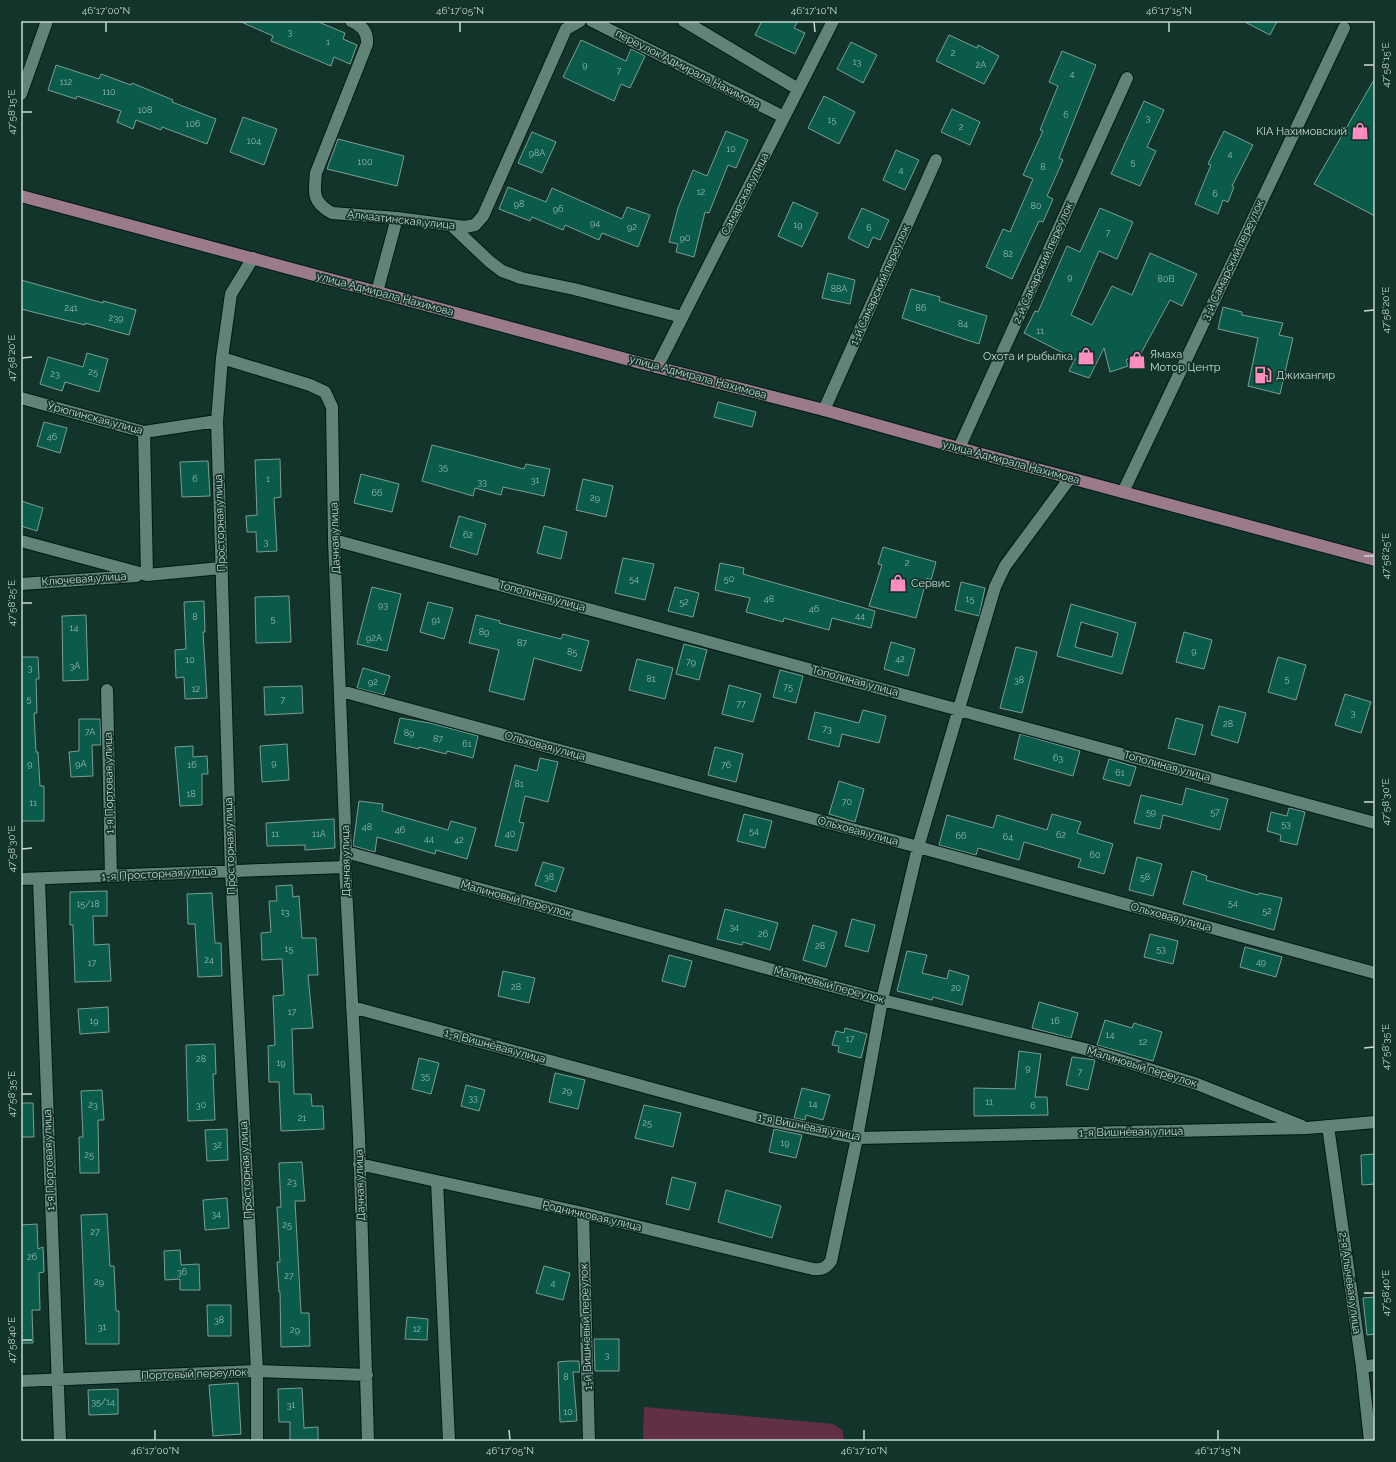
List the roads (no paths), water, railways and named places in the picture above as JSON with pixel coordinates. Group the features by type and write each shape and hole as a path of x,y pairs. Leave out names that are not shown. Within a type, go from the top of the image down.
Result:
{"main road":[{"name":"улица Адмирала Нахимова","path":"21,196 657,367 824,410 959,448 1375,560"}],"street":[{"path":"21,94 47,21"},
{"name":"Алмаатинская улица","path":"354,22 363,28 367,36 367,44 316,173 316,201 332,213 396,218 465,227 475,225 483,216 566,29 579,21"},
{"name":"переулок Адмирала Нахимова","path":"592,21 784,117"},
{"path":"684,21 798,89"},
{"name":"Самарская улица","path":"657,367 833,21"},
{"name":"3-й Самарский переулок","path":"1123,492 1344,28"},
{"name":"2-й Самарский переулок","path":"959,448 1127,78"},
{"name":"1-й Самарский переулок","path":"824,410 936,160"},
{"path":"377,292 396,218"},
{"path":"452,226 489,261 502,271 521,278 574,289 682,317"},
{"name":"Просторная улица","path":"253,258 231,294 222,358 217,421 230,871 257,1371 257,1441"},
{"name":"Дачная улица","path":"222,358 294,378 324,392 332,407 334,540 341,691 346,852 345,867 359,1164 368,1441"},
{"name":"Урюпинская улица","path":"21,398 144,432 217,421"},
{"path":"21,541 147,575 144,432"},
{"path":"857,1138 882,1000 918,847 995,587 1005,566 1070,478"},
{"name":"Тополиная улица","path":"334,540 1375,823"},
{"name":"Ключевая улица","path":"21,584 222,568"},
{"name":"1-я Портовая улица","path":"107,690 111,876"},
{"name":"Ольховая улица","path":"341,691 918,847 1375,973"},
{"name":"Малиновый переулок","path":"346,852 882,1000 1085,1049 1197,1084 1307,1128"},
{"name":"1-я Просторная улица","path":"21,879 39,880 345,867"},
{"name":"1-я Портовая улица","path":"39,880 60,1441"},
{"name":"1-я Вишнёвая улица","path":"352,1007 767,1120 857,1138 1307,1128 1375,1122"},
{"name":"2-я Алычёвая улица","path":"1328,1126 1362,1367 1370,1441"},
{"name":"Родничковая улица","path":"359,1164 582,1213 813,1270 824,1269 831,1261 857,1138"},
{"path":"437,1181 449,1441"},
{"name":"1-й Вишнёвый переулок","path":"582,1213 589,1441"},
{"path":"1362,1367 1375,1365"},
{"name":"Портовый переулок","path":"21,1381 257,1371 367,1375"}],"place":[{"name":"KIA Нахимовский","path":"1360,131"},
{"name":"Охота и рыбылка","path":"1086,356"},
{"name":"Ямаха Мотор Центр","path":"1137,360"},
{"name":"Джихангир","path":"1263,375"},
{"name":"Сервис","path":"898,583"}]}
